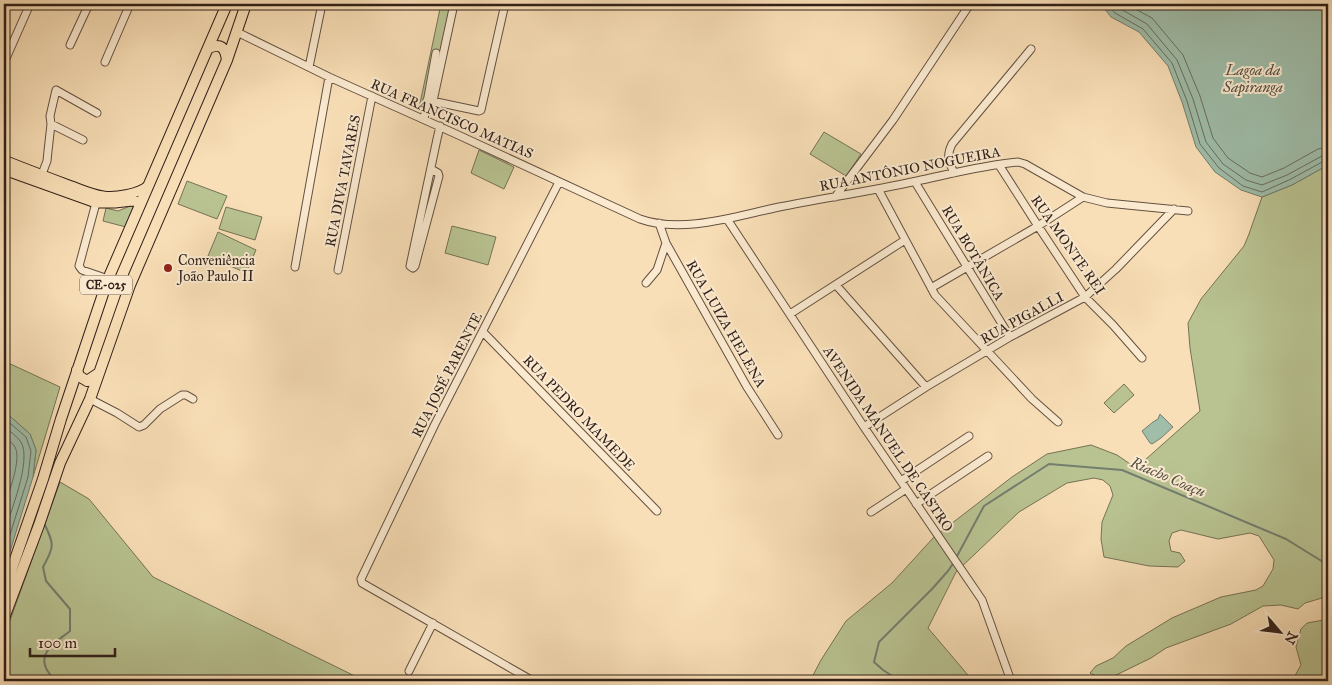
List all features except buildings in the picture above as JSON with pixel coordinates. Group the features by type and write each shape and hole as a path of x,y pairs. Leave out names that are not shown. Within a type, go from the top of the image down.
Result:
{"highway":[{"name":"CE-025","path":"4,618 39,525 48,480 77,370 108,279 227,4"},
{"name":"CE-025","path":"4,591 27,524 90,399 130,285 226,60 246,4"},
{"path":"208,48 216,46 222,48 226,53 226,60"},
{"path":"77,370 79,376 87,381 99,373"}],"main road":[{"path":"4,160 96,203 141,202"},
{"path":"4,170 104,196 114,197 137,192 148,186"}],"street":[{"path":"4,63 30,4"},
{"path":"70,45 89,4"},
{"path":"105,62 130,4"},
{"path":"309,67 322,4"},
{"path":"424,119 454,4"},
{"path":"430,101 482,110 505,4"},
{"path":"835,196 893,120 970,4"},
{"name":"RUA FRANCISCO MATIAS","path":"237,32 329,77 440,126 640,219 659,223"},
{"path":"954,173 948,160 952,144 1031,48"},
{"path":"430,101 436,53"},
{"path":"295,267 329,77"},
{"path":"40,178 47,162 51,124 50,116 56,90 97,112"},
{"name":"RUA DIVA TAVARES","path":"338,270 372,96"},
{"path":"51,124 83,140"},
{"path":"430,169 438,173 439,176 415,266 411,268 410,266 430,169 440,126"},
{"name":"RUA ANTÔNIO NOGUEIRA","path":"659,223 681,225 727,219 1012,162 1021,162 1083,197 1107,203 1188,211"},
{"name":"RUA MONTE REI","path":"999,165 1085,297 1142,358"},
{"name":"RUA JOSÉ PARENTE","path":"433,623 361,581 435,424 559,182"},
{"name":"RUA BOTÂNICA","path":"915,182 1010,337"},
{"path":"878,188 940,302 1032,399 1058,422"},
{"path":"931,288 1038,226 1083,197"},
{"path":"96,203 79,266 82,270 108,279"},
{"name":"RUA PIGALLI","path":"864,427 926,387 1010,337 1085,297 1116,269 1174,209"},
{"name":"AVENIDA MANUEL DE CASTRO","path":"727,219 864,427 982,600 1011,681"},
{"name":"RUA LUIZA HELENA","path":"659,223 666,243 747,387 778,435"},
{"path":"790,314 905,240"},
{"path":"646,283 657,270 666,243"},
{"path":"836,285 926,387"},
{"name":"RUA PEDRO MAMEDE","path":"483,332 657,511"},
{"path":"90,399 139,427 144,425 160,409 182,396 186,395 193,399"},
{"path":"901,481 969,436"},
{"path":"916,504 988,456"},
{"path":"871,512 906,489"},
{"path":"409,671 433,623 533,681"}],"green space":[{"path":"441,4 452,4 429,112 419,108"},
{"path":"824,132 861,154 846,176 810,154"},
{"path":"479,150 514,167 504,189 471,173"},
{"path":"1328,165 1328,602 1322,598 1305,603 1298,609 1281,605 1263,606 1231,624 1166,648 1151,658 1106,680 1090,673 1096,666 1113,658 1126,646 1172,618 1221,597 1256,590 1263,586 1273,569 1274,560 1259,536 1250,533 1218,539 1181,530 1172,533 1169,541 1171,551 1180,553 1185,561 1178,567 1149,566 1104,557 1101,539 1102,522 1113,495 1110,486 1103,480 1094,478 1067,483 1019,512 956,572 928,628 973,681 810,681 846,621 892,583 934,537 1012,477 1047,454 1091,445 1117,455 1136,468 1200,411 1188,323 1201,299 1244,246 1262,197 1292,185"},
{"path":"187,181 227,196 217,219 178,204"},
{"path":"133,206 134,210 126,227 103,221 106,208 118,211"},
{"path":"226,207 262,217 255,240 219,229"},
{"path":"452,226 496,237 488,265 445,253"},
{"path":"218,232 256,250 246,273 208,256"},
{"path":"4,361 60,387 33,477 36,450 30,434 4,411"},
{"path":"1124,384 1134,395 1114,413 1104,403"},
{"path":"60,482 89,499 153,577 365,681 4,681 4,637"},
{"path":"1328,615 1328,681 1292,681 1301,665 1296,647 1301,629 1307,623 1324,620"}],"water":[{"name":"Lagoa da Sapiranga","path":"1101,4 1328,4 1328,165 1292,185 1262,197 1241,190 1215,172 1196,147 1168,66 1139,32 1111,17"},
{"path":"4,411 30,434 36,450 33,477 4,571"},
{"path":"1160,414 1173,427 1152,444 1142,431 1158,419"}],"waterway":[{"name":"Riacho Coaçu","path":"956,558 984,506 1049,464 1122,470 1286,539 1328,565"},
{"name":"Riacho Coaçu","path":"44,523 52,545 50,554 43,567 46,581 70,609 70,631 55,642 45,656 46,668 56,681"},
{"name":"Riacho Coaçu","path":"900,681 874,662 879,642 932,589 954,562"}],"place":[{"name":"Conveniência João Paulo II","path":"168,268"}]}
